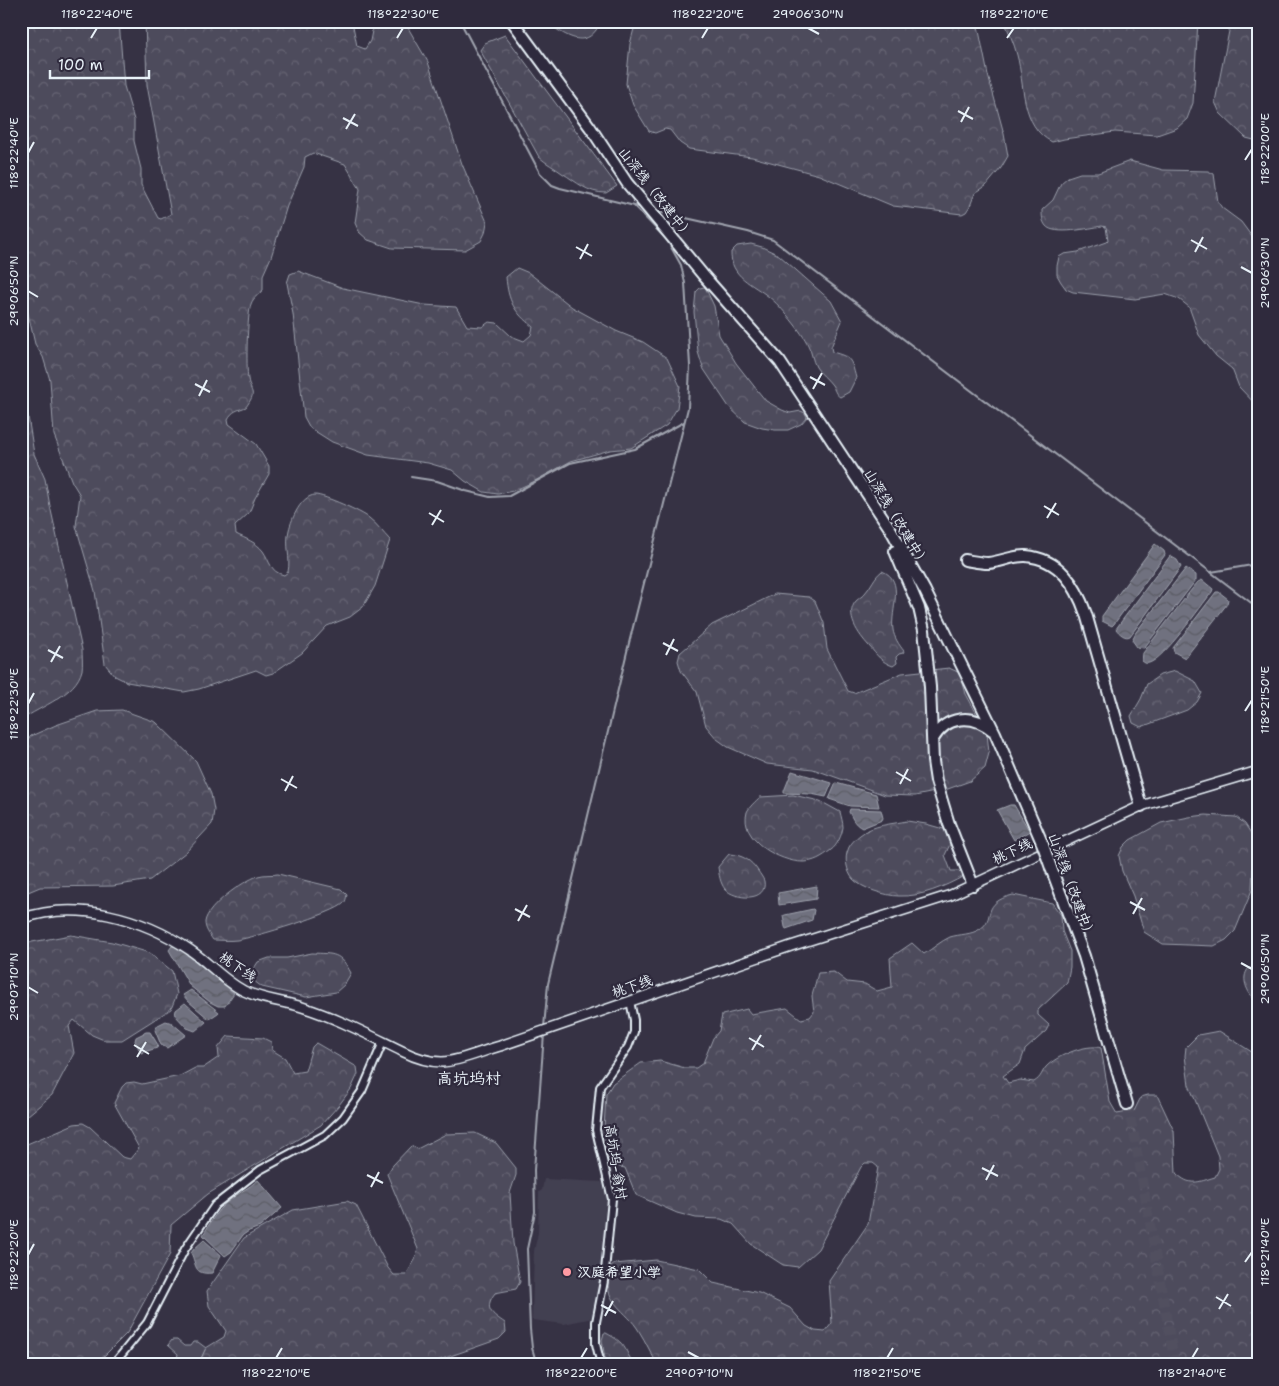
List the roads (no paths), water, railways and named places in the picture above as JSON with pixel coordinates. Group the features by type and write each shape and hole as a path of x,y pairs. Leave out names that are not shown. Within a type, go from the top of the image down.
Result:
{"highway":[{"name":"山深线（改建中）","path":"512,21 590,127 627,183 703,275 780,362 891,530 925,591 995,733 1033,819 1084,956 1127,1104"},
{"path":"861,484 900,560 919,608 927,652 933,761 936,781 949,824 973,885"},
{"path":"965,560 988,562 1025,556 1043,560 1058,568 1069,578 1080,595 1141,806"},
{"path":"932,740 938,730 947,724 970,719 983,723 995,733"}],"main road":[{"name":"桃下线","path":"21,919 35,914 59,912 105,913 153,928 188,948 243,990 259,998 301,1006 418,1058 442,1062 547,1030 791,946 951,895 1141,806 1258,771"}],"street":[{"name":"高坑坞-翁村","path":"601,1365 596,1344 596,1322 604,1281 612,1199 596,1130 600,1087 628,1047 634,1032 634,1020 630,1001"},
{"path":"113,1365 147,1323 185,1249 215,1205 260,1170 325,1135 343,1118 362,1091 383,1042"}],"water":[{"path":"1155,544 1164,551 1165,555 1114,624 1112,626 1102,621 1102,616"},
{"path":"1170,556 1177,560 1181,567 1130,636 1122,635 1116,629"},
{"path":"1186,568 1196,575 1196,580 1144,648 1137,647 1132,640 1136,632"},
{"path":"1202,580 1213,589 1212,592 1164,652 1149,663 1142,661 1143,653 1192,589"},
{"path":"1216,592 1219,592 1228,599 1227,604 1185,658 1174,652 1173,648"},
{"path":"792,771 832,783 826,797 811,794 784,793"},
{"path":"836,783 876,794 879,807 850,806 829,799"},
{"path":"1014,805 1029,830 1029,832 1014,840 997,810"},
{"path":"850,809 881,810 883,818 862,828 854,821 849,812"},
{"path":"817,886 816,899 779,905 778,893"},
{"path":"813,909 812,920 786,929 783,916"},
{"path":"172,946 178,947 234,993 225,1006 218,1006 210,1002 190,986 169,950"},
{"path":"191,990 219,1012 209,1019 183,995"},
{"path":"185,1003 206,1022 195,1031 187,1028 175,1015 176,1010"},
{"path":"166,1021 172,1023 186,1035 167,1048 161,1045 155,1030 158,1025"},
{"path":"150,1032 158,1045 157,1048 141,1053 135,1041 136,1037"},
{"path":"258,1180 282,1208 260,1227 243,1235 231,1252 225,1256 203,1235 222,1206"},
{"path":"204,1240 221,1255 212,1273 199,1271 191,1253"}],"waterway":[{"path":"460,21 540,173 552,185 560,188 643,208"},
{"path":"544,1027 548,984 630,639 688,408 690,366 685,283 681,265 667,240 634,206"},
{"path":"655,211 748,232 773,240 1258,608"},
{"path":"411,477 437,481 490,497 509,496 570,463 635,449 684,422"},
{"path":"1211,572 1258,564"},
{"path":"537,1365 532,1348 530,1329 527,1249 535,1212 534,1170 544,1034"}],"tunnel":[{"path":"1127,1104 1175,1365"}],"place":[{"name":"汉庭希望小学","path":"567,1272"}],"district":[{"name":"高坑坞村","path":"469,1078"}]}
